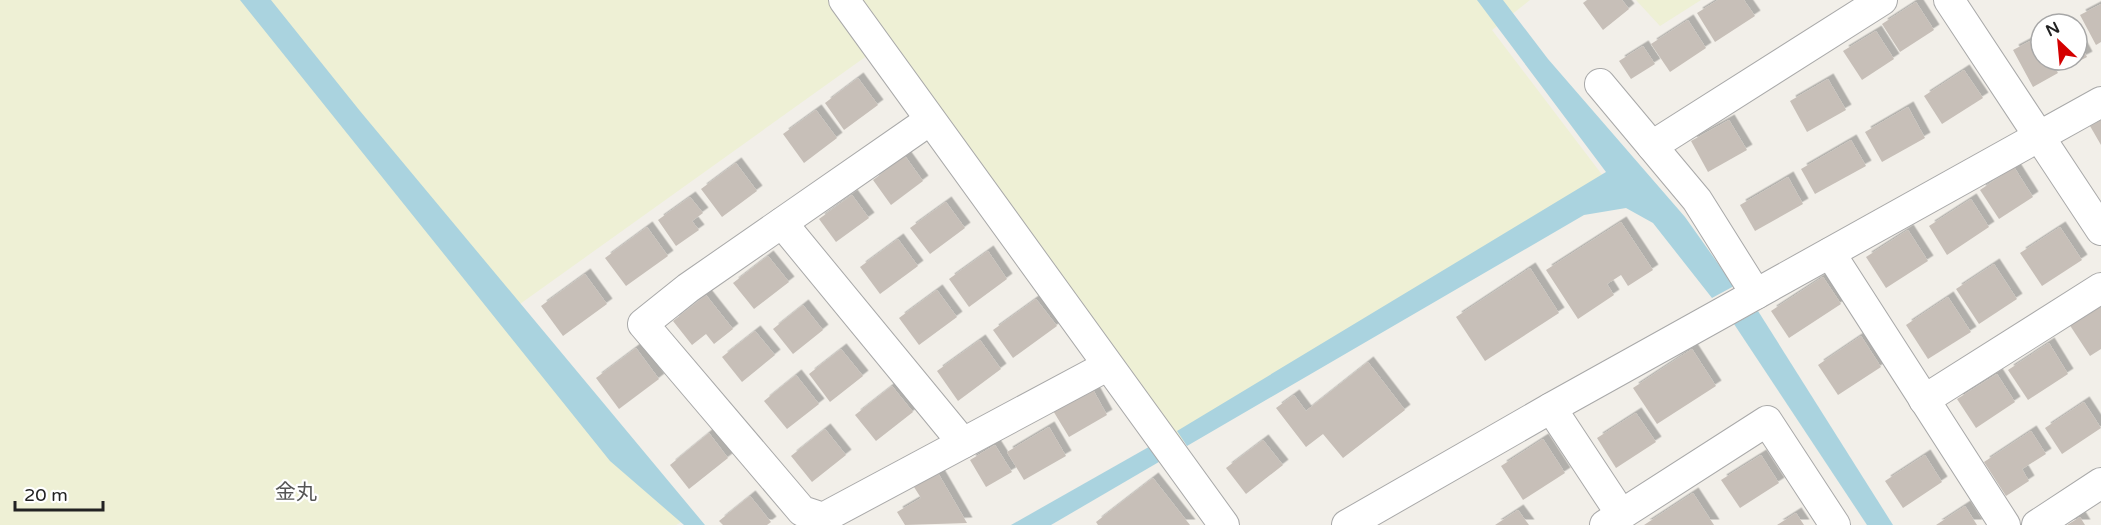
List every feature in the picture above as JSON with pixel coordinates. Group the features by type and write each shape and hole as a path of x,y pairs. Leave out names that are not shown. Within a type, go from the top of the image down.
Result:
{"street":[{"path":"844,0 1224,525"},
{"path":"1652,146 1882,0"},
{"path":"1949,0 2101,230"},
{"path":"1600,84 1697,200 1756,294"},
{"path":"1347,525 1551,408 2101,102"},
{"path":"930,120 688,288 643,324 802,511 823,518 1107,366"},
{"path":"782,223 963,443"},
{"path":"1830,253 2004,525"},
{"path":"1924,400 2101,288"},
{"path":"1551,408 1613,520 1767,421 1835,525"},
{"path":"2037,525 2101,483"}],"green space":[{"path":"0,0 1530,0 1492,30 1603,176 1182,441 889,40 520,304 687,519 676,525 0,525"},
{"path":"1636,0 1701,0 1660,26"}],"water":[{"path":"240,0 271,0 360,111 705,525 684,525 610,461"},
{"path":"1477,0 1503,0 1548,59 1685,217 1734,286 1712,298 1653,223 1626,208 1584,215 1187,446 1177,431 1606,172"},
{"path":"1758,311 1893,525 1867,525 1734,324"},
{"path":"1154,444 1164,459 1051,525 1011,525"}],"building":[{"path":"1587,0 1622,0 1629,9 1603,30 1583,3"},
{"path":"1718,0 1744,0 1755,16 1715,42 1697,13"},
{"path":"1916,2 1934,30 1900,52 1882,24"},
{"path":"2101,4 2101,42 2096,45 2089,32 2089,12 2086,12"},
{"path":"1688,20 1706,48 1670,72 1651,44"},
{"path":"1876,31 1894,59 1862,80 1843,51"},
{"path":"2029,42 2029,72 2058,73 2033,87 2013,50"},
{"path":"1643,46 1655,64 1631,79 1619,61"},
{"path":"1964,70 1983,98 1942,124 1924,96"},
{"path":"858,78 878,105 844,130 825,103"},
{"path":"1828,79 1846,110 1807,132 1790,101"},
{"path":"1908,107 1925,138 1882,162 1865,132"},
{"path":"816,110 837,138 804,163 783,134"},
{"path":"1729,120 1747,150 1708,172 1691,141"},
{"path":"2101,120 2101,145 2090,126"},
{"path":"1851,140 1866,166 1815,194 1801,169"},
{"path":"905,156 923,181 891,205 873,180"},
{"path":"736,163 757,191 722,217 701,189"},
{"path":"2014,167 2033,197 1999,219 1980,190"},
{"path":"1788,177 1803,204 1755,231 1740,205"},
{"path":"852,195 869,218 836,242 819,219"},
{"path":"690,197 703,213 692,221 699,230 676,246 658,220"},
{"path":"1971,199 1989,227 1947,255 1929,226"},
{"path":"946,202 965,228 930,254 910,228"},
{"path":"1621,222 1653,270 1628,286 1621,275 1607,284 1614,295 1578,319 1546,270"},
{"path":"647,227 668,256 626,286 605,258"},
{"path":"2060,227 2082,260 2042,286 2020,253"},
{"path":"1908,230 1928,261 1886,288 1866,257"},
{"path":"898,239 918,266 880,294 860,267"},
{"path":"988,251 1007,279 969,307 949,279"},
{"path":"768,256 789,282 754,309 733,283"},
{"path":"1994,264 2017,299 1979,324 1956,289"},
{"path":"1530,268 1559,313 1485,361 1456,317"},
{"path":"585,274 607,304 563,336 541,306"},
{"path":"1823,277 1841,304 1789,338 1771,311"},
{"path":"937,290 957,317 919,345 899,318"},
{"path":"706,295 733,329 714,344 706,334 692,345 673,321"},
{"path":"1948,297 1971,332 1928,359 1906,325"},
{"path":"1036,299 1057,326 1013,358 993,330"},
{"path":"2101,303 2101,349 2090,356 2069,324"},
{"path":"803,305 823,330 793,354 773,329"},
{"path":"755,331 775,355 742,382 722,357"},
{"path":"1861,336 1881,367 1838,395 1818,365"},
{"path":"980,340 1001,369 958,401 937,371"},
{"path":"2049,343 2068,374 2028,400 2008,370"},
{"path":"636,348 659,379 619,409 596,378"},
{"path":"841,349 863,376 830,402 809,374"},
{"path":"1692,349 1716,386 1657,424 1633,388"},
{"path":"1368,362 1405,410 1343,458 1323,434 1306,447 1276,408 1294,395 1306,411"},
{"path":"1997,374 2015,402 1976,428 1957,399"},
{"path":"796,375 819,404 787,429 764,401"},
{"path":"892,386 913,412 876,441 855,415"},
{"path":"1091,386 1107,415 1069,437 1052,409"},
{"path":"2084,402 2101,428 2062,454 2045,428"},
{"path":"1636,413 1656,442 1616,468 1597,438"},
{"path":"1049,427 1066,456 1024,480 1007,452"},
{"path":"825,429 846,455 812,482 791,456"},
{"path":"2031,431 2046,454 2022,469 2029,481 2006,496 1984,462"},
{"path":"709,433 728,458 689,489 670,465"},
{"path":"1543,439 1565,473 1523,500 1501,466"},
{"path":"1263,440 1283,465 1246,494 1226,468"},
{"path":"995,445 1012,472 986,487 970,460"},
{"path":"1761,455 1779,483 1740,508 1721,480"},
{"path":"1925,455 1942,482 1903,508 1885,481"},
{"path":"938,473 967,523 905,525 897,512 921,498 914,487"},
{"path":"1153,478 1190,525 1098,525 1096,522"},
{"path":"1693,493 1714,525 1644,525"},
{"path":"750,496 771,522 767,525 723,525 719,521"},
{"path":"1965,506 1977,525 1936,525"},
{"path":"1518,510 1529,525 1495,525"},
{"path":"1796,513 1804,525 1777,525"},
{"path":"2080,517 2085,525 2067,525"}],"district":[{"name":"金丸","path":"296,492"}]}
